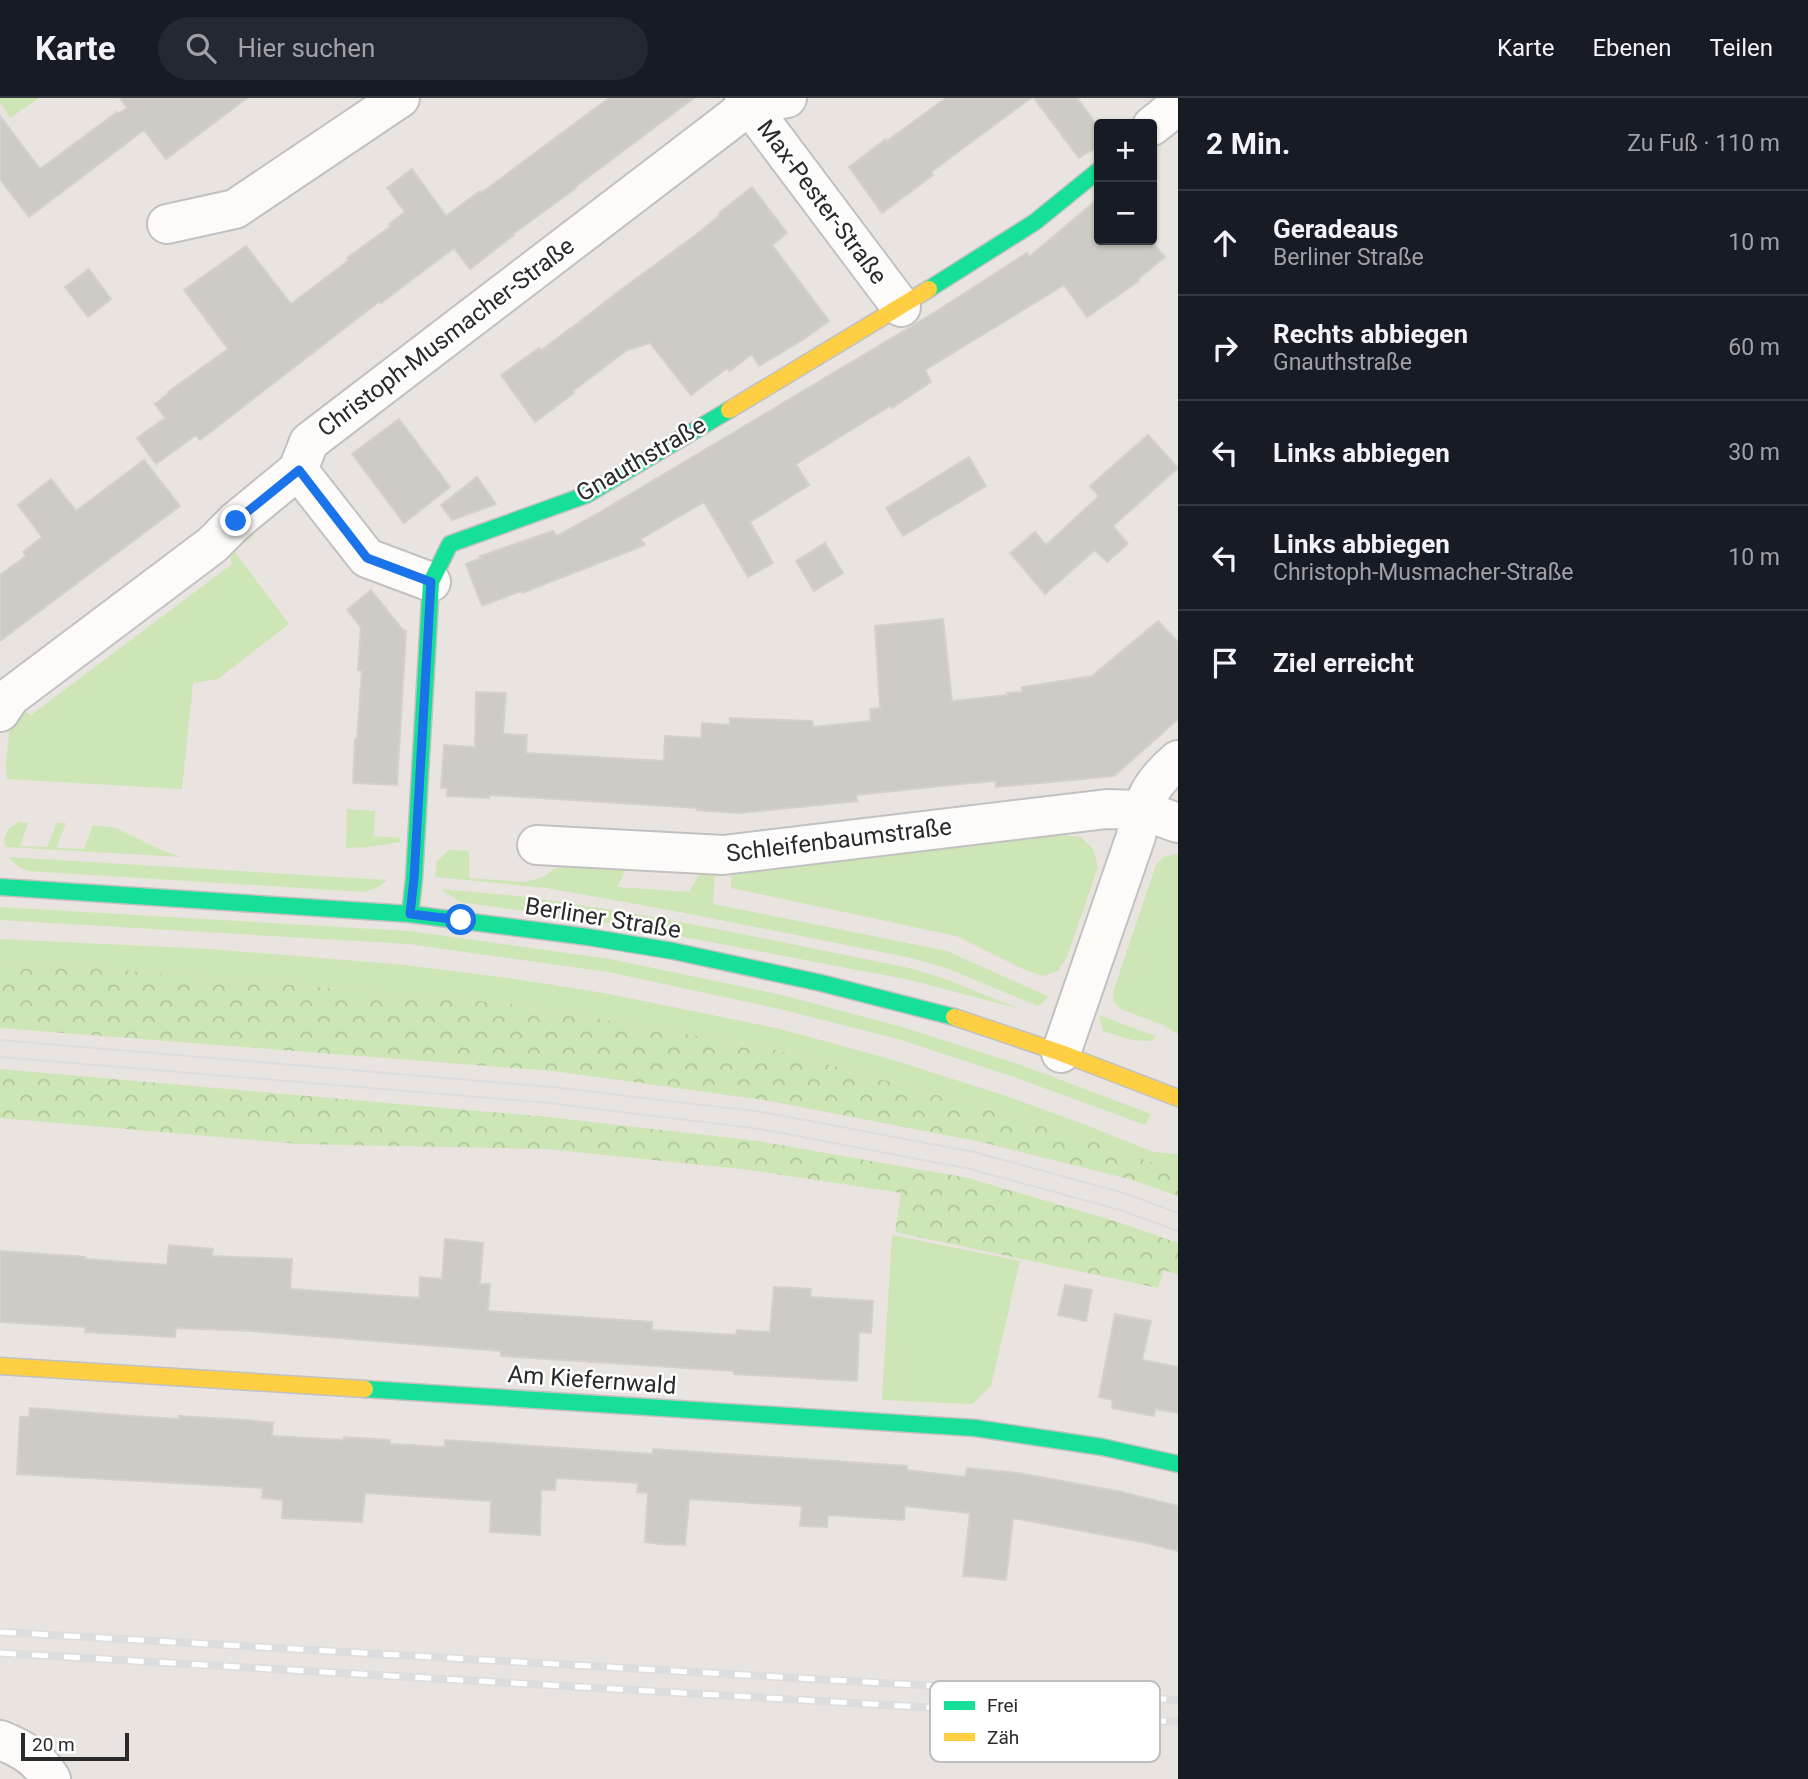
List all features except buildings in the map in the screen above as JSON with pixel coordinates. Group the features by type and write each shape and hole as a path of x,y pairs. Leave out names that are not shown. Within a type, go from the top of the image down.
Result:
{"street":[{"path":"167,224 235,209 400,98"},
{"name":"Christoph-Musmacher-Straße","path":"0,712 10,697 212,545 236,521 299,470 309,442 747,102 787,98"},
{"name":"Max-Pester-Straße","path":"747,102 901,307"},
{"path":"1157,123 1178,105"},
{"name":"Gnauthstraße","path":"410,914 431,582 450,544 586,495 901,307 1035,222 1094,174"},
{"path":"299,470 367,558 431,582"},
{"path":"1061,1053 1136,836 1141,810 1152,787 1178,760"},
{"name":"Schleifenbaumstraße","path":"537,845 723,855 1107,809 1141,810 1178,823"},
{"name":"Berliner Straße","path":"0,887 410,914 673,951 949,1015 1061,1053 1178,1098"},
{"name":"Am Kiefernwald","path":"0,1366 975,1428 1102,1447 1178,1464"},
{"path":"0,1740 21,1748 43,1766 51,1779"}],"green space":[{"path":"0,98 39,98 10,118"},
{"path":"251,532 254,535 234,551 289,624 218,679 193,683 182,789 7,779 10,723 18,707 31,715 232,564 228,548"},
{"path":"347,809 375,811 374,836 400,838 400,842 346,848"},
{"path":"19,822 28,823 20,846 47,847 57,823 66,823 56,848 84,849 93,825 116,828 182,857 6,847 4,840 8,829"},
{"path":"1059,826 1060,835 1081,837 1093,849 1098,867 1067,957 1058,971 1043,976 956,936 731,888 732,867"},
{"path":"449,850 469,851 469,878 525,882 543,877 559,866 578,859 630,862 617,887 689,892 704,867 715,867 713,904 947,951 1049,997 1038,1006 946,968 911,958 685,913 547,888 435,877 437,861"},
{"path":"1176,854 1178,1034 1163,1025 1121,1009 1114,1002 1113,992 1156,865 1163,857"},
{"path":"8,857 387,880 365,892 28,871"},
{"path":"441,889 534,898 638,914 909,968 943,978 1020,1009 910,980 616,924 460,902"},
{"path":"0,907 409,931 610,959 782,995 902,1027 1021,1065 1151,1114 1145,1125 1014,1077 898,1039 780,1009 608,972 408,944 0,920"},
{"path":"0,939 210,949 405,965 604,993 776,1028 890,1059 1006,1096 1153,1152 1178,1154 1178,1165 1164,1167 1063,1130 769,1048 504,1003 0,960"},
{"path":"0,960 504,1003 769,1048 1063,1130 1164,1167 1178,1165 1178,1196 1129,1179 977,1141 764,1100 553,1071 0,1028"},
{"path":"1099,1015 1155,1036 1153,1041 1132,1040 1103,1031"},
{"path":"0,1069 548,1117 758,1141 968,1178 1115,1221 1178,1243 1178,1275 1164,1270 1158,1288 895,1232 901,1193 750,1170 547,1149 299,1144 0,1118"},
{"path":"892,1235 1020,1261 991,1386 972,1404 882,1400"}],"tram line":[{"path":"0,1040 552,1087 762,1112 974,1152 1124,1193 1178,1213"},
{"path":"0,1057 550,1103 760,1129 970,1169 1120,1210 1178,1231"}],"railway":[{"path":"0,1632 930,1686"},
{"path":"0,1653 930,1707"},
{"path":"1160,1699 1178,1700"},
{"path":"1160,1721 1178,1722"}],"traffic: fast":[{"path":"929,289 1035,222 1094,174"},
{"path":"410,914 431,582 450,544 586,495 729,410"},
{"path":"0,887 410,914 588,937 673,951 821,983 954,1017"},
{"path":"365,1389 975,1428 1102,1447 1178,1464"}],"traffic: slow":[{"path":"729,410 929,289"},
{"path":"954,1017 1061,1053 1178,1098"},
{"path":"0,1366 365,1389"}],"route":[{"path":"236,521 299,470 367,558 431,582 410,914 461,920"}]}
